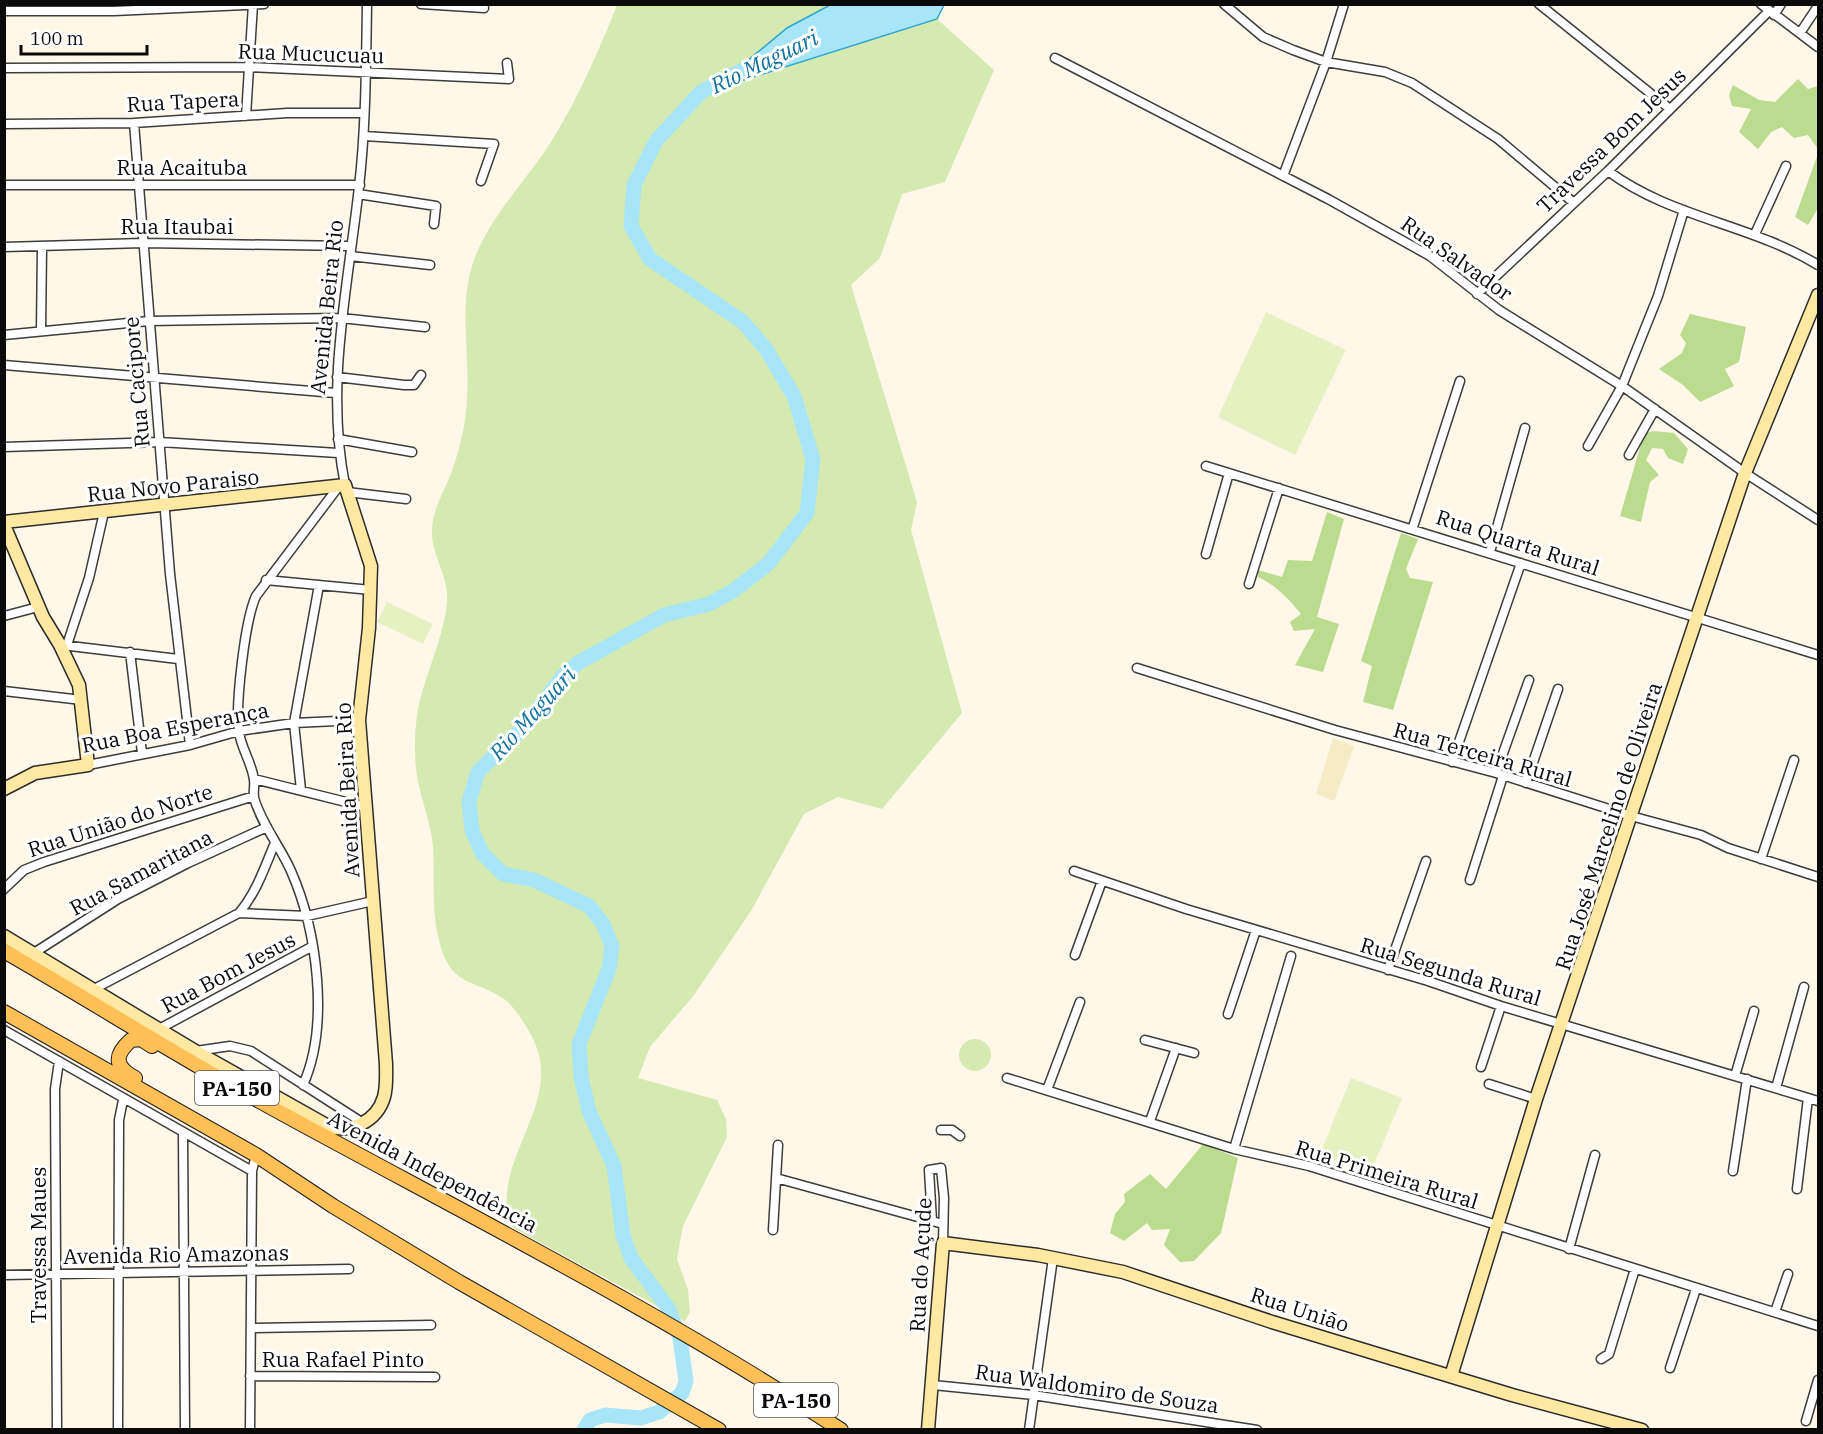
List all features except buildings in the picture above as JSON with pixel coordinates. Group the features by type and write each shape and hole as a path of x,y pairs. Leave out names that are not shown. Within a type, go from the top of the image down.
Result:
{"main road":[{"name":"Avenida Independência","path":"4,951 247,1094 285,1109 750,1370 841,1430"},
{"name":"PA-150","path":"4,1012 256,1155 333,1206 459,1282 719,1430"},
{"path":"225,1138 212,1123 122,1071 118,1062 120,1053 131,1040 141,1039 231,1090 247,1094"}],"street":[{"path":"4,11 114,11 264,4"},
{"name":"Avenida Beira Rio","path":"363,1123 381,1105 386,1086 359,720 371,590 371,566 344,488 338,453 335,393 341,318 359,190 364,136 368,4"},
{"path":"422,4 484,8"},
{"path":"1224,4 1263,38 1326,62 1385,72 1412,82 1498,140 1574,203"},
{"path":"1283,176 1326,62 1344,4"},
{"path":"1539,4 1670,109"},
{"path":"1761,4 1818,47"},
{"name":"Travessa Bom Jesus","path":"1477,294 1781,4"},
{"path":"246,116 247,68 253,5"},
{"path":"1800,33 1818,6"},
{"name":"Rua Salvador","path":"1055,58 1283,176 1430,256 1477,294 1622,386 1745,473 1818,520"},
{"name":"Rua Mucucuau","path":"4,68 247,68 509,79 507,63"},
{"name":"Rua Tapera","path":"4,124 134,123 246,116 364,113"},
{"name":"Rua Cacipore","path":"134,123 178,659 190,745"},
{"path":"364,136 494,144 482,181"},
{"path":"1755,234 1786,166"},
{"path":"1608,171 1654,200 1788,246 1818,265"},
{"name":"Rua Acaituba","path":"4,186 138,184 359,190 436,206 434,224"},
{"path":"1588,446 1622,386 1658,296 1684,210"},
{"name":"Rua Itaubai","path":"4,247 143,243 350,246"},
{"path":"42,247 42,332"},
{"path":"350,256 430,265"},
{"name":"Rua José Marcelino de Oliveira","path":"1451,1376 1539,1096 1745,473 1818,295"},
{"path":"4,335 149,321 341,318 425,327"},
{"path":"4,365 335,393"},
{"path":"337,377 414,385 421,375"},
{"path":"1413,528 1460,381"},
{"path":"1629,455 1655,409"},
{"path":"1490,552 1525,428"},
{"path":"338,439 412,453"},
{"path":"4,447 160,442 338,453"},
{"name":"Rua Quarta Rural","path":"1206,466 1377,520 1413,528 1818,655"},
{"path":"1206,554 1229,473"},
{"path":"303,1085 311,1067 318,1001 313,946 307,916 290,868 274,845 254,796 254,778 239,731 244,652 250,609 266,580 344,488 406,499"},
{"name":"Rua Novo Paraiso","path":"4,523 344,488"},
{"path":"1249,584 1279,488"},
{"path":"64,645 89,578 104,512"},
{"path":"4,523 38,607 64,645 75,675 82,700 88,765"},
{"path":"1452,762 1521,563"},
{"path":"266,580 371,590"},
{"path":"301,790 294,723 319,585"},
{"path":"4,616 38,607"},
{"path":"64,645 178,659"},
{"path":"130,652 142,753"},
{"name":"Rua Terceira Rural","path":"1137,668 1178,677 1214,696 1499,774 1631,816 1701,835 1761,859 1818,877"},
{"path":"1470,880 1499,774 1529,680"},
{"path":"1526,783 1558,689"},
{"path":"4,691 82,700"},
{"name":"Rua Boa Esperança","path":"4,789 34,773 190,745 239,731 294,723 359,720"},
{"path":"1761,859 1794,760"},
{"path":"254,778 366,807"},
{"name":"Rua União do Norte","path":"4,889 24,870 44,862 254,796"},
{"name":"Rua Samaritana","path":"34,953 118,899 188,863 267,827"},
{"path":"94,989 239,913 259,883 274,845"},
{"path":"1388,970 1426,861"},
{"name":"Rua Segunda Rural","path":"1074,871 1102,878 1343,960 1388,970 1818,1101"},
{"path":"1075,956 1102,878"},
{"path":"239,913 307,916 373,901"},
{"path":"1228,1014 1256,930"},
{"path":"4,936 195,1051 285,1109 337,1129 345,1130 363,1123"},
{"name":"Rua Bom Jesus","path":"159,1029 313,946"},
{"path":"1234,1149 1292,956"},
{"path":"1776,1088 1804,987"},
{"path":"1047,1090 1080,1002"},
{"path":"1481,1067 1501,1006"},
{"path":"1735,1076 1754,1011"},
{"path":"4,1030 123,1100 252,1171"},
{"path":"1145,1040 1194,1053"},
{"path":"195,1051 230,1046 242,1048 363,1123"},
{"path":"1150,1121 1176,1048"},
{"name":"Travessa Maues","path":"57,1430 56,1089 59,1061"},
{"name":"Rua Primeira Rural","path":"1007,1078 1234,1149 1309,1166 1497,1227 1818,1326"},
{"path":"1733,1171 1747,1079"},
{"path":"1489,1084 1539,1096"},
{"path":"1797,1189 1808,1098"},
{"path":"118,1430 119,1120 123,1100"},
{"path":"941,1130 952,1130 960,1136"},
{"path":"183,1134 185,1430"},
{"path":"773,1230 778,1145"},
{"path":"250,1430 249,1271 252,1171 256,1155"},
{"path":"1569,1249 1595,1155"},
{"name":"Rua do Açude","path":"928,1430 943,1243 942,1167 929,1170 932,1221"},
{"path":"776,1178 944,1224"},
{"name":"Rua União","path":"943,1243 1053,1258 1123,1272 1272,1322 1512,1395 1642,1430"},
{"path":"1029,1430 1053,1258"},
{"name":"Avenida Rio Amazonas","path":"4,1275 349,1269"},
{"path":"1601,1359 1609,1354 1635,1269"},
{"path":"1775,1312 1788,1274"},
{"path":"1670,1368 1696,1289"},
{"path":"251,1328 431,1325"},
{"name":"Rua Rafael Pinto","path":"250,1376 435,1377"},
{"path":"1806,1421 1818,1380"},
{"name":"Rua Waldomiro de Souza","path":"933,1385 1033,1395 1257,1430"}],"shaded area":[{"path":"1333,738 1354,746 1334,801 1316,794"}],"green space":[{"path":"617,5 830,5 787,28 714,89 937,19 994,70 945,182 902,194 880,258 851,285 917,502 911,530 962,713 882,809 838,797 804,814 751,911 694,995 650,1047 638,1078 717,1100 726,1119 727,1137 683,1226 677,1259 688,1290 690,1312 685,1321 515,1229 508,1215 507,1190 511,1171 539,1094 541,1075 539,1055 530,1033 509,1003 456,974 444,955 435,917 432,839 418,782 415,757 415,732 420,701 440,638 446,607 446,584 433,544 432,528 435,512 457,457 464,424 468,382 465,316 472,266 495,219 547,148 567,115 594,60"},
{"path":"1798,79 1808,89 1818,86 1818,149 1808,135 1794,138 1782,127 1771,132 1758,149 1739,132 1751,109 1732,106 1729,95 1733,85 1759,100 1775,102"},
{"path":"1818,154 1818,208 1808,225 1795,217"},
{"path":"1266,312 1346,350 1295,455 1218,417"},
{"path":"1690,314 1746,327 1739,362 1725,369 1734,386 1700,402 1683,385 1659,369 1682,353 1686,343 1680,335"},
{"path":"1653,431 1674,433 1688,449 1683,464 1668,458 1663,449 1652,448 1646,460 1659,475 1650,482 1641,522 1620,516 1644,434"},
{"path":"1327,512 1344,519 1317,617 1339,624 1323,672 1295,665 1315,629 1294,631 1290,622 1301,614 1281,592 1258,577 1258,570 1282,577 1288,560 1312,561"},
{"path":"1401,533 1418,539 1406,569 1410,578 1433,582 1393,710 1363,702 1372,666 1361,661"},
{"path":"387,602 433,624 423,644 377,622"},
{"path":"975,1039 986,1044 991,1055 986,1066 975,1071 964,1066 959,1055 964,1044"},
{"path":"1351,1078 1402,1098 1370,1174 1320,1154"},
{"path":"1203,1144 1238,1158 1221,1233 1194,1261 1180,1262 1164,1245 1170,1229 1152,1230 1147,1223 1124,1241 1110,1233 1115,1214 1125,1202 1124,1194 1150,1174 1166,1189"}],"water":[{"path":"830,5 944,5 937,19 712,90 787,28"}],"waterway":[{"name":"Rio Maguari","path":"584,1430 590,1420 605,1415 641,1418 659,1412 682,1393 686,1381 680,1338 668,1308 631,1258 623,1235 614,1166 589,1111 581,1077 579,1044 609,969 612,946 603,924 589,906 534,880 503,874 482,853 472,830 469,801 478,772 524,727 562,677 578,663 664,615 709,604 733,591 768,564 807,513 813,459 794,396 766,349 743,322 650,259 631,226 634,185 656,141 701,92 745,69"}]}
